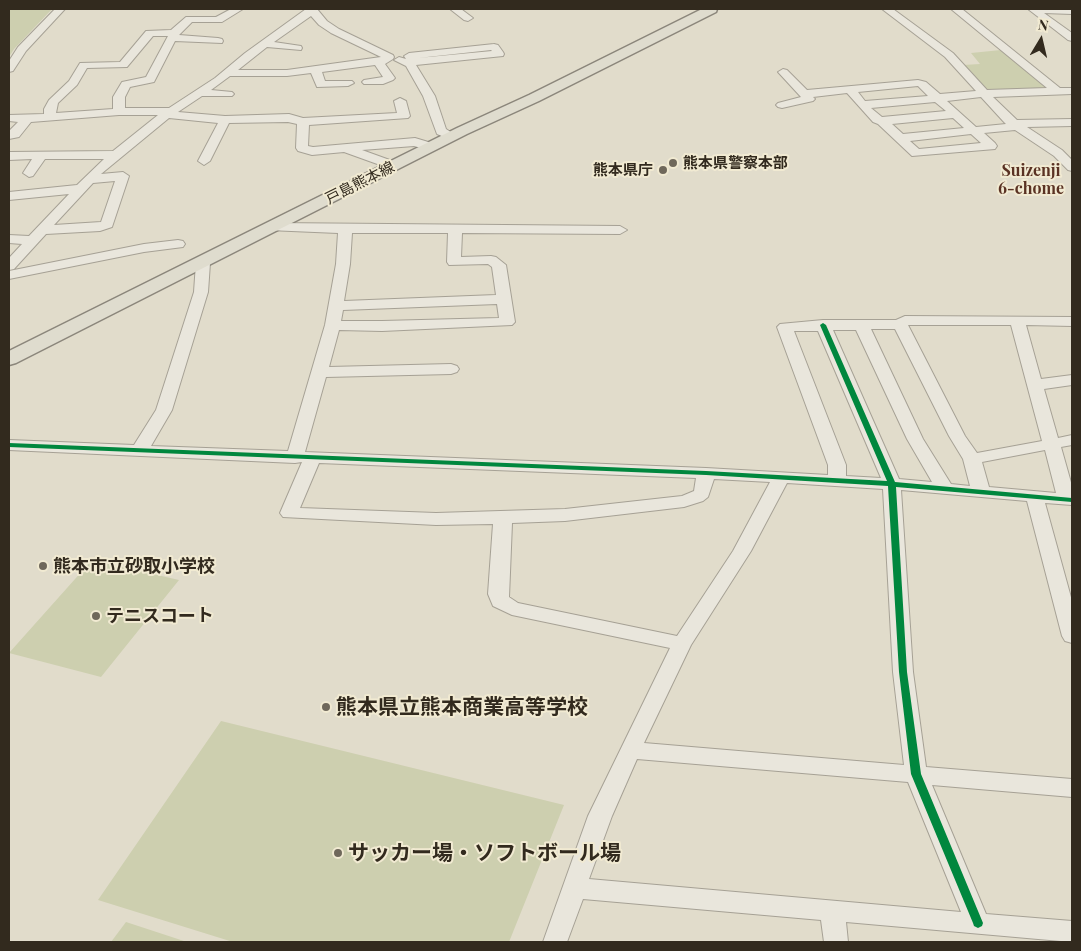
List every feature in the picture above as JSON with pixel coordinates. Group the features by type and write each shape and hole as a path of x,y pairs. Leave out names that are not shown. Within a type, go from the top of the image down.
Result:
{"main road":[{"name":"戸島熊本線","path":"9,359 451,136 534,98 711,9"}],"street":[{"path":"9,69 22,49 60,9"},
{"path":"119,112 119,97 126,84 150,80 174,35 190,19 218,20 238,9"},
{"path":"9,266 31,240 98,170 170,112 200,93 312,9 323,22 335,31 384,59 391,81 368,82"},
{"path":"456,9 468,18"},
{"path":"887,9 949,55 982,94 1007,119 1058,153 1072,165"},
{"path":"956,9 1058,92"},
{"path":"1033,9 1072,12"},
{"path":"1033,9 1072,38"},
{"path":"50,117 50,109 53,102 72,83 84,65 123,65 150,33 218,41"},
{"path":"264,44 297,48"},
{"path":"494,47 499,54 416,62 409,56 494,47"},
{"path":"304,59 321,85 348,83"},
{"path":"227,73 287,73 384,59 410,64 429,96 441,132 451,136"},
{"path":"782,105 809,99 783,72"},
{"path":"804,94 922,84 991,146 916,153 882,121"},
{"path":"850,90 877,120 954,114"},
{"path":"862,105 982,94 1072,91"},
{"path":"200,93 228,94"},
{"path":"9,118 27,119 119,112 170,112 225,120 289,118 303,122 404,116 400,101"},
{"path":"371,103 374,118"},
{"path":"11,137 27,119"},
{"path":"204,161 225,120"},
{"path":"303,122 302,148 312,151 404,142 415,142 432,147"},
{"path":"900,138 1016,125 1072,122"},
{"path":"315,155 358,152 394,166"},
{"path":"30,174 42,155"},
{"path":"9,156 116,155"},
{"path":"9,196 40,194 123,176 107,224 100,227 41,230"},
{"path":"273,227 620,230"},
{"path":"345,229 343,264 333,325 320,372 303,458 289,513 371,517 504,518 565,515 684,501 697,497 702,493 706,473"},
{"path":"333,325 507,322 499,264 495,261 454,262 455,229"},
{"path":"9,239 31,240"},
{"path":"9,275 144,248 178,244"},
{"path":"139,451 164,410 201,292 202,263"},
{"path":"336,306 504,299"},
{"path":"444,301 445,324"},
{"path":"837,481 837,465 784,327 900,324 905,320 1072,321"},
{"path":"9,445 706,473 892,484 1070,499 1052,444 1017,321"},
{"path":"900,324 957,436 972,460 981,492"},
{"path":"823,325 892,484 903,672 916,774 978,923"},
{"path":"861,325 915,439 945,488"},
{"path":"320,372 451,369"},
{"path":"1036,385 1072,380"},
{"path":"972,460 1072,440"},
{"path":"555,942 576,888 600,816 630,750 682,644 742,551 781,478"},
{"path":"1034,496 1072,636"},
{"path":"504,518 498,594 500,601 512,608 682,644"},
{"path":"630,750 1072,788"},
{"path":"576,888 1072,932"},
{"path":"833,912 836,942"}],"green space":[{"path":"9,9 52,9 14,49 9,57"},
{"path":"1001,50 1049,88 985,91 963,65 980,64 971,53"},
{"name":"テニスコート","path":"92,560 179,580 101,677 9,653"},
{"name":"サッカー場・ソフトボール場","path":"221,721 564,805 509,942 233,942 98,900"},
{"path":"126,922 187,942 111,942"}],"cycle path":[{"path":"823,325 892,484 903,672 916,774 978,923"},
{"path":"9,445 706,473 892,484 1072,500"}],"place":[{"name":"熊本県警察本部","path":"673,163"},
{"name":"熊本県庁","path":"663,170"},
{"name":"熊本市立砂取小学校","path":"43,566"},
{"name":"テニスコート","path":"96,616"},
{"name":"熊本県立熊本商業高等学校","path":"326,707"},
{"name":"サッカー場・ソフトボール場","path":"338,853"}],"district":[{"name":"Suizenji 6-chome","path":"1031,180"}]}
